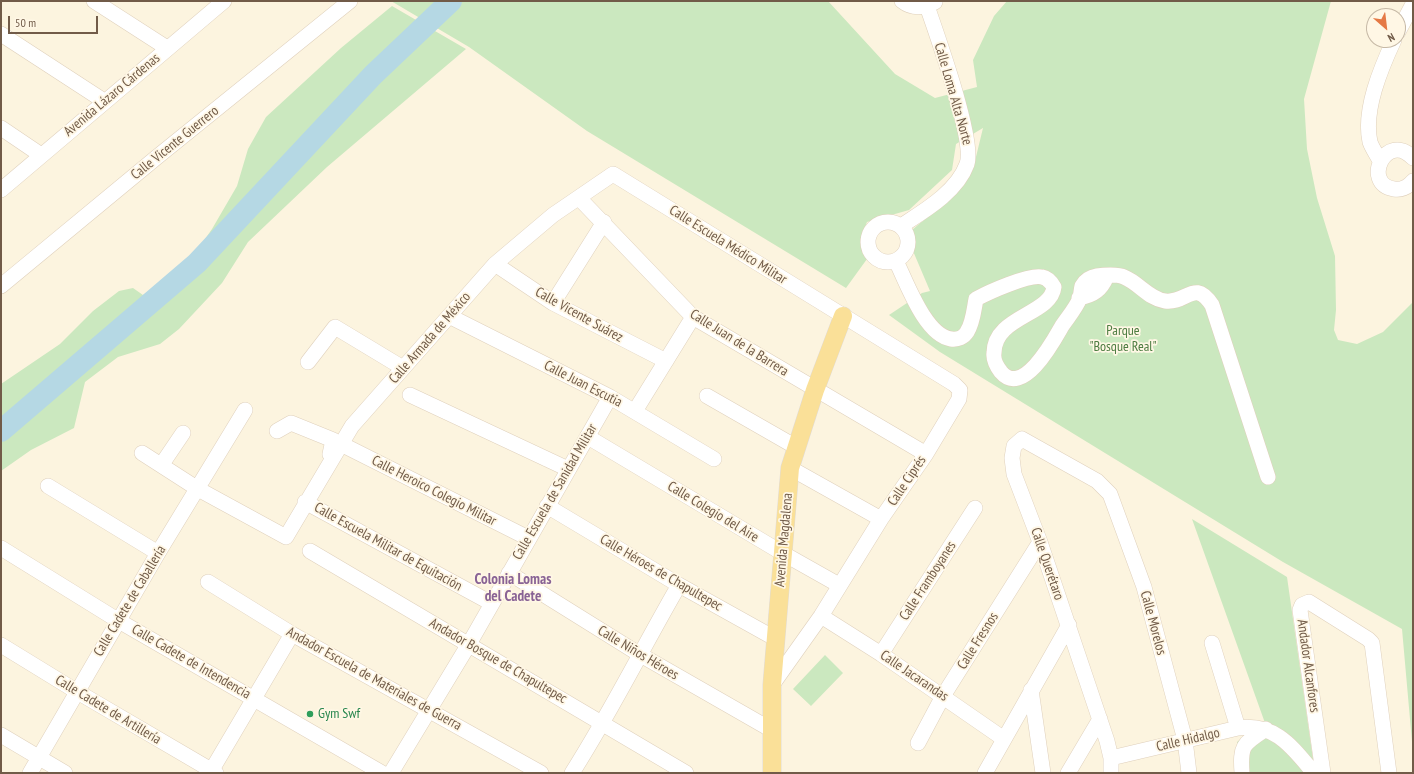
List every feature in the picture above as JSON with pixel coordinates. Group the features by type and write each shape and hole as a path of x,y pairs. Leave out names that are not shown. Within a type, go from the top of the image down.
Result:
{"main road":[{"name":"Avenida Magdalena","path":"772,773 770,729 772,685 790,468 815,390 843,316"}],"street":[{"path":"94,1 167,48"},
{"name":"Avenida Lázaro Cárdenas","path":"1,190 104,101 224,1"},
{"name":"Calle Vicente Guerrero","path":"1,286 156,157 350,1"},
{"path":"902,1 910,6 932,4"},
{"name":"Calle Loma Alta Norte","path":"901,226 919,214 950,188 962,175 967,164 969,151 932,4"},
{"path":"1406,17 1413,4"},
{"path":"1,34 104,101"},
{"path":"1380,161 1370,142 1369,120 1379,74 1390,48"},
{"path":"1,128 41,155"},
{"path":"1413,158 1409,154 1396,150 1389,152 1380,161 1378,174 1384,184 1389,188 1401,189 1413,181"},
{"name":"Calle Armada de México","path":"198,489 286,537 352,426 434,333 446,312 495,264 553,215 613,174"},
{"name":"Calle Escuela Médico Militar","path":"613,174 843,316"},
{"name":"Calle Juan de la Barrera","path":"579,198 604,222 693,317 926,454"},
{"path":"553,303 604,222"},
{"path":"883,222 896,222 901,226 908,238 909,245 902,257 896,261 882,261 871,253 868,241 872,229 883,222"},
{"path":"896,261 925,319 945,338 955,340 967,333 976,299 989,292 1034,276 1044,277 1050,281 1054,287 1050,300 1008,325 996,342 993,353 997,365 1002,374 1010,378 1020,377 1041,362 1080,298 1097,292 1103,285 1107,276 1123,276 1160,300 1169,301 1200,292 1207,297 1212,305 1268,477"},
{"name":"Calle Vicente Suárez","path":"495,264 553,303 666,361"},
{"name":"Calle Juan Escutia","path":"446,312 610,397 714,459"},
{"name":"Calle Ciprés","path":"772,685 821,616 881,519 926,454 959,399 960,390 954,384 843,316"},
{"path":"635,411 693,317"},
{"path":"308,362 335,327 403,368"},
{"path":"410,395 568,469"},
{"path":"707,396 796,447"},
{"name":"Calle Escuela de Sanidad Militar","path":"391,773 468,644 610,397"},
{"name":"Calle Cadete de Caballería","path":"30,773 76,691 245,410"},
{"path":"277,431 291,423 333,440 330,454 337,450"},
{"path":"162,464 183,433"},
{"name":"Calle Colegio del Aire","path":"588,437 784,554 840,585"},
{"name":"Calle Querétaro","path":"1097,481 1022,439 1014,446 1012,458 1014,474 1040,542 1100,719 1111,766"},
{"name":"Calle Heroico Colegio Militar","path":"337,450 528,538"},
{"path":"142,453 162,464 198,489"},
{"path":"790,468 881,519"},
{"name":"Calle Morelos","path":"1097,481 1110,494 1144,587 1185,740 1190,773"},
{"path":"48,486 158,553"},
{"name":"Calle Escuela Militar de Equitación","path":"306,502 491,603"},
{"name":"Calle Héroes de Chapultepec","path":"547,506 679,585 776,639"},
{"name":"Calle Framboyanes","path":"881,654 975,508"},
{"name":"Calle Fresnos","path":"918,743 943,696 1040,542"},
{"name":"Calle Cadete de Intendencia","path":"1,548 118,621 382,773"},
{"name":"Andador Bosque de Chapultepec","path":"310,551 686,773"},
{"name":"Calle Niños Héroes","path":"509,573 639,654 770,729"},
{"name":"Andador Escuela de Materiales de Guerra","path":"208,582 292,634 541,773"},
{"path":"572,773 603,723 639,654 679,585"},
{"name":"Andador Alcanfores","path":"1323,773 1300,610 1302,605 1309,602 1368,639 1372,644 1389,773"},
{"name":"Calle Jacarandas","path":"821,616 881,654 1004,739"},
{"path":"985,773 1068,625"},
{"path":"213,772 292,634"},
{"path":"1212,643 1238,728"},
{"name":"Calle Cadete de Artillería","path":"1,645 213,772"},
{"path":"1031,690 1042,773"},
{"path":"1068,773 1100,719"},
{"name":"Calle Hidalgo","path":"1111,766 1185,740 1238,728 1257,727 1266,729"},
{"path":"1242,773 1241,753 1244,744 1266,729 1287,742 1314,773"},
{"path":"1,735 65,773"}],"green space":[{"name":"Parque \"Bosque Real\"","path":"391,1 828,1 895,74 935,98 977,87 973,60 994,16 1007,1 1331,1 1304,99 1307,149 1317,198 1335,256 1336,310 1334,330 1338,340 1357,344 1383,332 1413,302 1413,753 1402,629 1283,562 940,352 889,315 922,293 930,291 913,251 912,230 944,203 975,161 983,128 956,144 952,170 909,210 867,222 860,240 867,259 846,288 587,131 469,47"},
{"path":"392,6 466,49 327,167 248,242 222,283 179,329 160,344 118,357 85,382 74,428 31,450 1,471 1,384 60,344 93,311 119,291 133,288 143,295 187,265 212,229 237,186 248,149 266,117 341,48"},
{"path":"1192,519 1287,577 1315,773 1240,773 1237,742 1249,732 1265,723"},
{"path":"825,655 843,673 811,706 793,689"}],"waterway":[{"path":"1,431 197,263 373,75 451,1"}],"place":[{"name":"Gym Swf","path":"310,714"}],"district":[{"name":"Colonia Lomas del Cadete","path":"513,588"}]}
